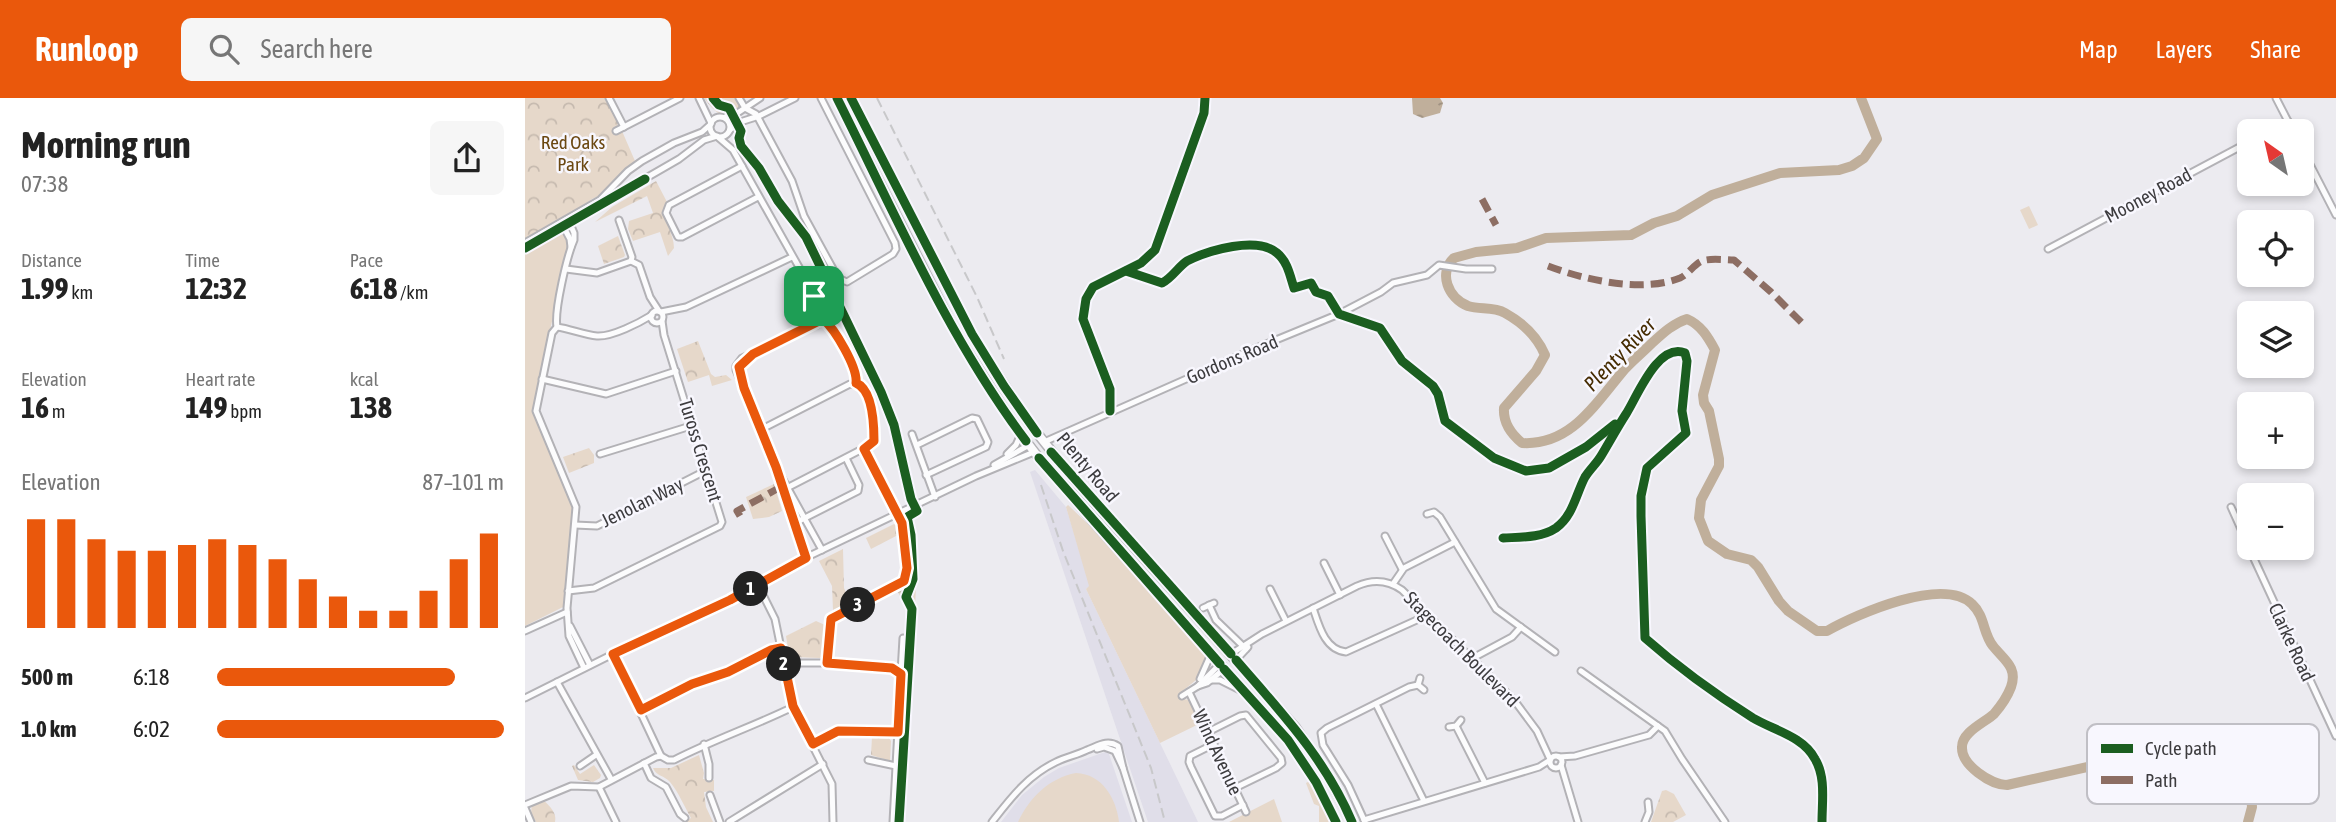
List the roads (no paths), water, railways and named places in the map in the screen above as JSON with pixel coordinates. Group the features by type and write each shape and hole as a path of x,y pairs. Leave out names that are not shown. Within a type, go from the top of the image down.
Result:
{"highway":[{"name":"Plenty Road","path":"837,98 956,333 1034,453 1296,751 1316,782 1336,822"},
{"name":"Plenty Road","path":"851,98 972,334 1003,386 1081,488 1303,737 1352,822"},
{"path":"1029,445 1044,442"},
{"name":"Gordons Road","path":"1034,453 1044,442"},
{"path":"1222,667 1233,657"}],"street":[{"path":"609,98 624,127"},
{"path":"616,131 680,98"},
{"path":"699,98 710,111 729,124 733,150 822,308 821,318 813,327 753,354 738,366 760,430 786,489 806,518 822,550"},
{"path":"739,98 745,108 755,113 792,181 804,216 838,278 847,282 893,254 896,249 821,98"},
{"path":"525,243 566,223 600,200 642,161 674,143 702,132 715,119 733,116 760,98"},
{"path":"525,248 679,159 704,140 726,135 737,123 757,117 795,98"},
{"path":"2276,98 2287,119"},
{"path":"703,104 712,133 733,150"},
{"name":"Mooney Road","path":"2048,249 2237,148"},
{"path":"742,166 669,205 666,213 669,223 678,237 682,237 758,197"},
{"path":"2314,172 2336,215"},
{"path":"623,177 627,184 637,184"},
{"name":"Tuross Crescent","path":"568,591 594,588 720,526 722,517 664,335 639,265 632,261 619,220"},
{"path":"557,327 555,318 575,237 566,223"},
{"path":"557,327 598,336 677,310 792,257"},
{"path":"566,269 597,274 632,261"},
{"name":"Gordons Road","path":"1044,442 1339,314 1381,292 1393,282 1427,275 1439,265 1492,269"},
{"path":"821,318 832,328 855,370 856,383"},
{"path":"557,327 552,333 536,411 576,507 567,612 569,636 587,666"},
{"path":"542,379 607,394 676,370"},
{"path":"760,430 851,384 861,385 865,391 873,421 874,443 786,489"},
{"path":"917,445 972,418 977,419 988,442 986,447 926,475"},
{"path":"600,454 694,425"},
{"path":"912,434 935,497"},
{"path":"979,474 1013,450 1021,434"},
{"name":"Gordons Road","path":"525,698 758,585 822,550 935,497 1029,445"},
{"path":"827,663 831,619 901,584 906,578 904,530 864,449"},
{"name":"Gordons Road","path":"979,474 1034,453"},
{"path":"793,524 858,491 859,485 846,458"},
{"name":"Jenolan Way","path":"575,525 597,526 707,470"},
{"path":"786,489 793,524 806,558"},
{"name":"Clarke Road","path":"2231,507 2237,520"},
{"path":"1427,514 1434,512 1439,516 1496,609 1555,652"},
{"path":"1385,536 1402,570"},
{"path":"1394,585 1402,570 1455,542"},
{"name":"Clarke Road","path":"2255,560 2336,736"},
{"path":"1324,563 1340,594"},
{"name":"Stagecoach Boulevard","path":"1233,657 1251,641 1340,594 1368,582 1380,581 1394,585 1514,700 1544,743 1558,756"},
{"path":"758,585 775,619 793,706 832,784 833,822"},
{"path":"1270,589 1286,621"},
{"path":"1209,606 1216,620 1244,647"},
{"path":"1311,609 1331,646 1346,652 1415,620 1424,612"},
{"path":"525,631 567,612"},
{"path":"1471,659 1512,637 1521,628"},
{"path":"893,822 902,638"},
{"path":"641,710 692,684 728,672 771,650 781,648"},
{"path":"613,654 661,756 668,760 674,760 704,744 756,725 793,706"},
{"path":"1199,684 1211,654"},
{"path":"784,663 892,668 900,672"},
{"path":"1210,680 1222,667"},
{"path":"1182,696 1222,667"},
{"path":"1581,671 1665,731 1723,819 1713,822"},
{"path":"1199,684 1218,679 1245,692"},
{"path":"558,681 611,779"},
{"path":"1424,690 1419,681 1327,728 1320,737 1365,821 1539,766 1558,756 1574,756"},
{"name":"Wind Avenue","path":"1189,692 1245,808 1220,817 1215,816 1191,767 1190,756 1214,744"},
{"path":"1376,704 1424,801"},
{"path":"1208,732 1246,715 1281,758 1282,763 1276,768 1235,788"},
{"path":"1449,727 1458,723 1485,783"},
{"path":"1539,766 1557,766 1574,756 1649,735 1658,726"},
{"path":"813,744 838,731 898,732"},
{"name":"Stagecoach Boulevard","path":"1544,743 1550,759 1557,766"},
{"path":"704,744 709,778"},
{"path":"992,822 1027,781 1050,765 1084,751 1112,746 1123,768 1140,822"},
{"path":"579,766 596,755"},
{"path":"531,822 525,806 571,786 599,787 661,756"},
{"path":"1558,756 1557,766 1564,777 1578,822"},
{"path":"868,760 896,766"},
{"path":"644,763 651,778 666,787 680,814 685,818"},
{"path":"729,822 823,764"},
{"path":"599,787 616,822"},
{"path":"710,795 720,822"},
{"path":"1645,822 1649,812 1648,802"}],"water":[{"path":"1412,98 1440,98 1443,103 1440,113 1422,118 1413,114"}],"waterway":[{"name":"Plenty River","path":"1861,98 1877,139 1864,158 1852,166 1839,170 1780,173 1712,195 1677,216 1654,223 1631,235 1546,238 1517,248 1476,252 1454,258 1447,271 1447,285 1455,297 1468,306 1496,310 1512,317 1534,336 1542,348 1545,355 1536,371 1504,408 1509,427 1522,443 1539,442 1568,430 1581,420 1627,367 1672,326 1687,319 1696,325 1704,332 1715,350 1703,395 1719,459 1719,466 1701,500 1699,518 1708,541 1727,554 1751,560 1788,611 1817,631 1827,631 1900,601 1941,594 1959,596 1976,609 1990,641 2009,664 2013,674 2011,687 1999,708 1969,732 1963,742 1966,761 1985,778 2007,785 2087,767"},
{"name":"Plenty River","path":"2248,822 2252,804"}],"railway":[{"path":"877,98 977,297 1004,359"},
{"path":"1041,485 1063,551 1151,768 1165,822"}],"park label":[{"name":"Red Oaks Park","path":"573,153"}]}
